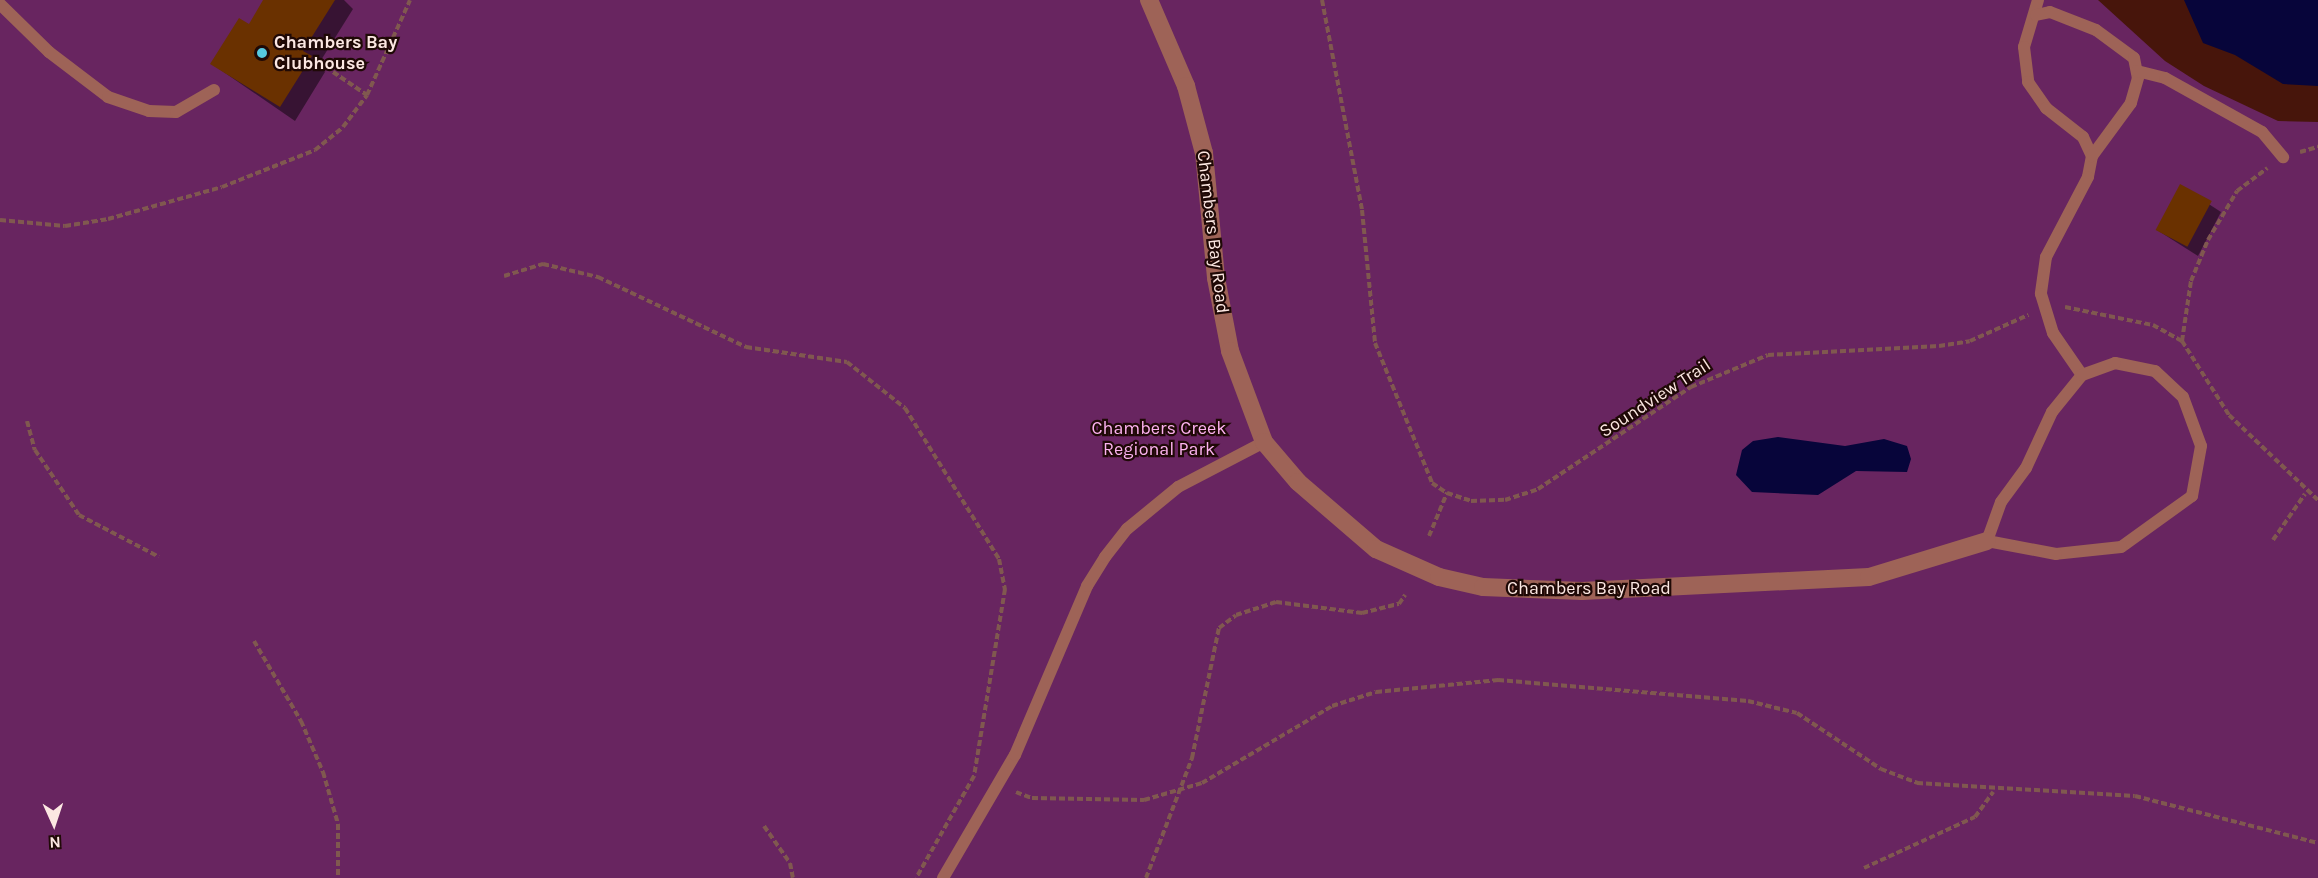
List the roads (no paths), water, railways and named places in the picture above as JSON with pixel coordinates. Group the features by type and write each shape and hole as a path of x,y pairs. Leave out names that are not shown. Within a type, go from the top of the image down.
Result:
{"street":[{"name":"Chambers Bay Road","path":"1149,0 1186,86 1204,153 1216,278 1230,351 1264,442 1298,482 1376,549 1439,577 1483,587 1582,591 1829,582 1920,564 1988,541"}],"lane":[{"path":"2038,0 2036,15 2024,47 2028,81 2046,108 2083,137 2092,156"},
{"path":"0,4 49,52 108,97 149,111 176,112 214,90"},
{"path":"2036,15 2050,12 2116,40 2134,58 2137,71 2131,103 2092,156 2088,177 2046,257 2043,309 2082,375"},
{"path":"2137,71 2165,78 2262,132 2283,157"},
{"path":"2115,363 2155,371 2183,397 2201,446 2192,496 2121,547 2056,554 1988,541 2001,502 2026,468 2052,412 2082,375 2115,363"},
{"path":"943,878 1033,718 1087,586 1105,557 1127,529 1178,487 1264,442"}],"place":[{"name":"Chambers Bay Clubhouse","path":"262,53"}],"park label":[{"name":"Chambers Creek Regional Park","path":"1159,439"}]}
